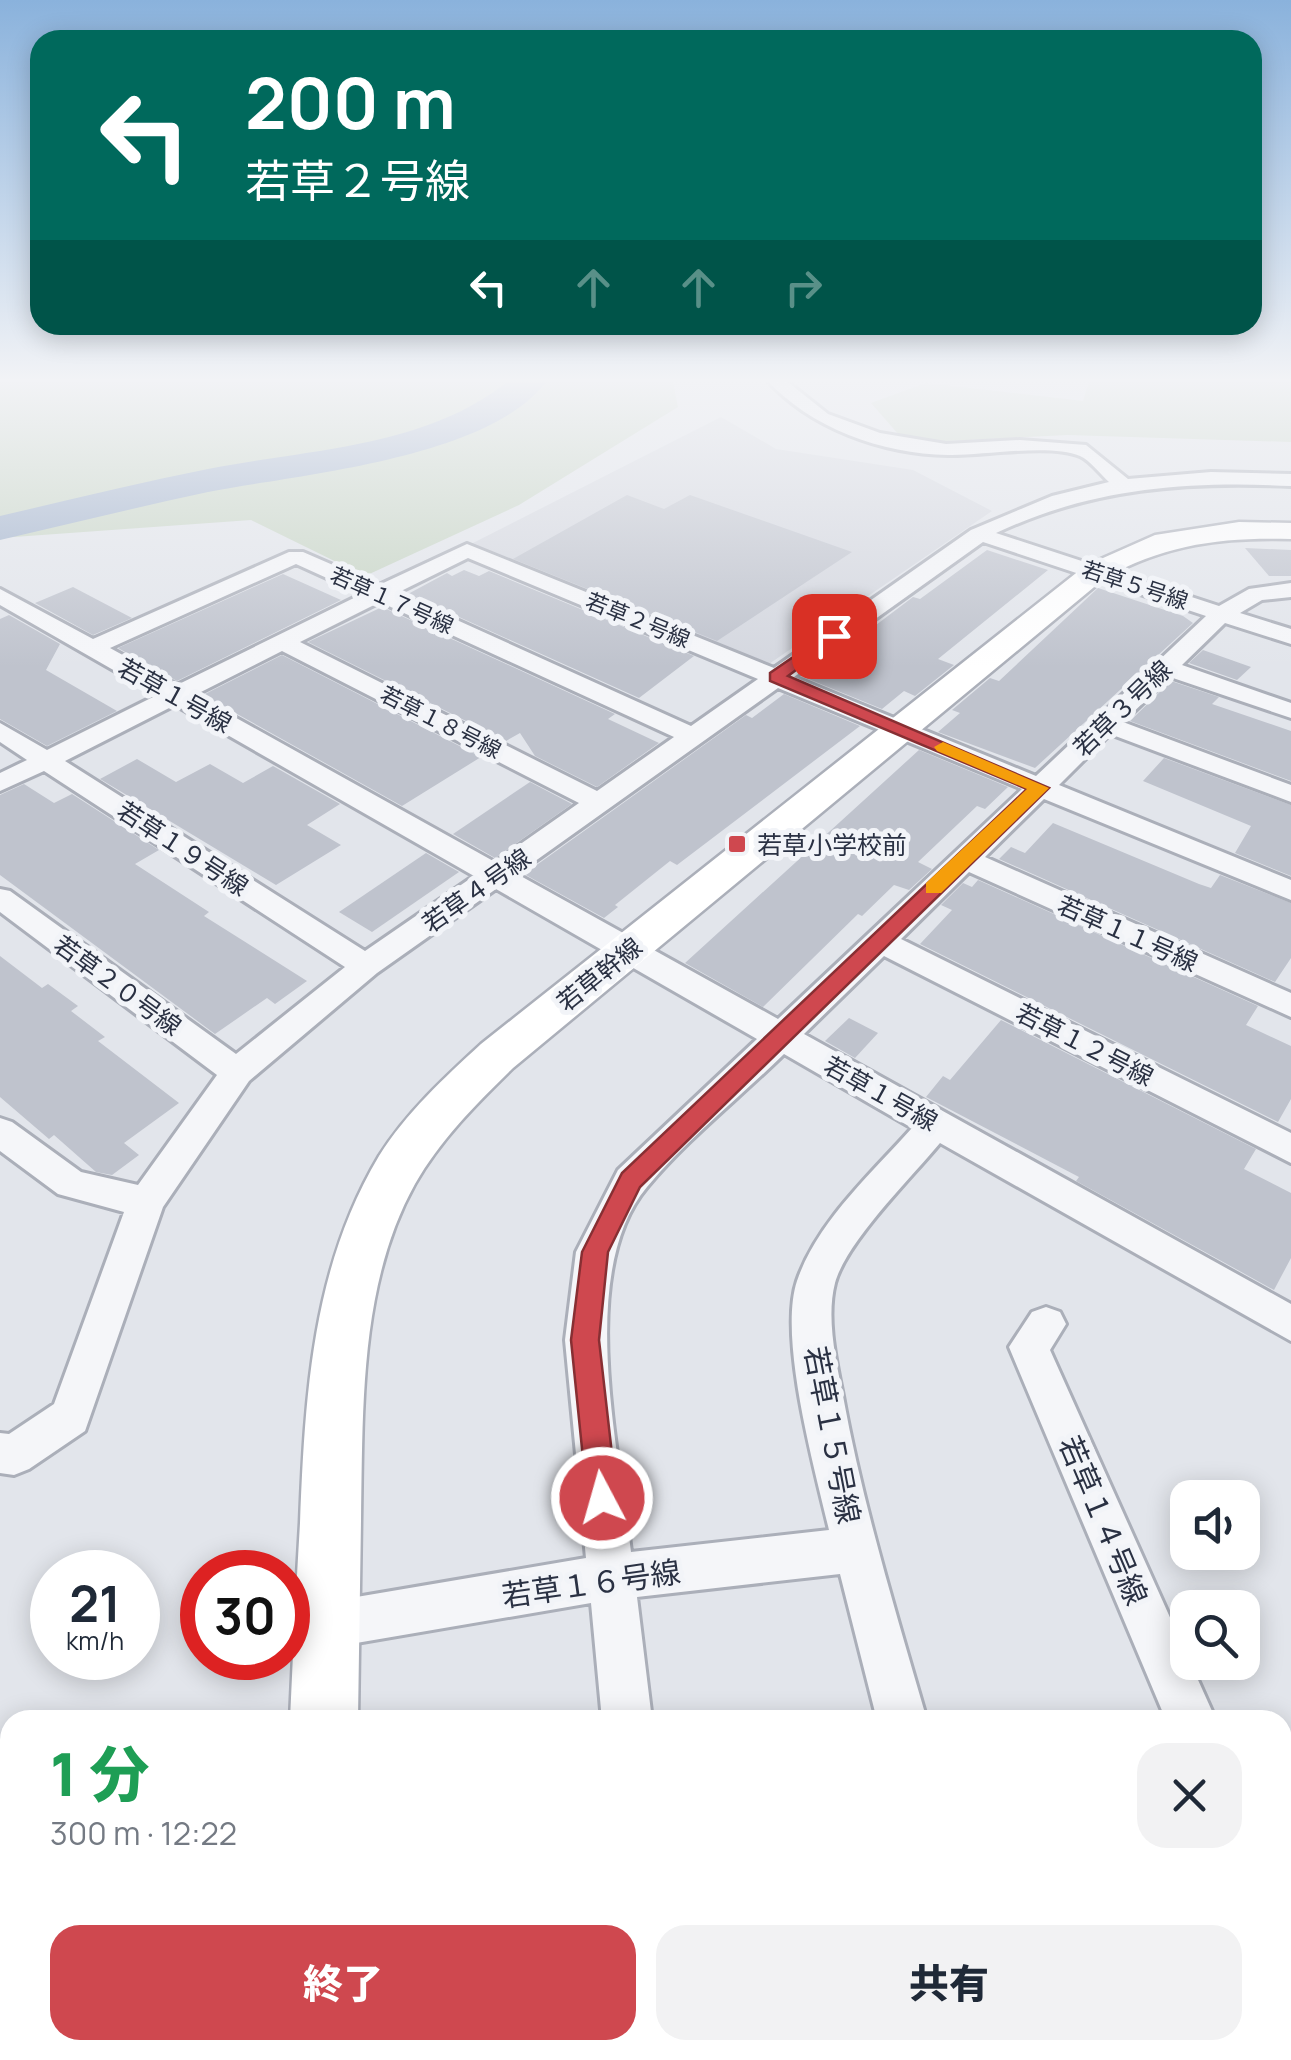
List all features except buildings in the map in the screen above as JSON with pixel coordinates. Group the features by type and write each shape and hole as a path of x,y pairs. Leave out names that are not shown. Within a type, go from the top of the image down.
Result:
{"street":[{"path":"1112,475 1122,485"},
{"name":"若草４号線","path":"0,1453 14,1455 70,1417 146,1202 237,1072 366,966 978,534 1025,510 1078,492 1122,485 1242,478 1291,480"},
{"name":"若草幹線","path":"324,1710 336,1372 342,1324 360,1254 387,1188 433,1118 461,1089 628,950 1095,572 1130,550 1165,538 1234,530 1291,530"},
{"name":"若草５号線","path":"978,534 1291,637"},
{"name":"若草２号線","path":"0,783 467,550 1291,891"},
{"name":"若草１７号線","path":"91,648 296,556 694,736"},
{"name":"若草３号線","path":"626,1710 585,1340 595,1252 630,1180 1221,614 1258,594 1291,590"},
{"name":"若草１号線","path":"0,596 1291,1324"},
{"name":"若草１８号線","path":"282,642 600,802"},
{"path":"1165,667 1291,711"},
{"path":"1106,724 1291,794"},
{"name":"若草１９号線","path":"0,731 366,966"},
{"name":"若草１１号線","path":"964,859 1291,1006"},
{"name":"若草２０号線","path":"0,898 237,1072"},
{"name":"若草１２号線","path":"878,940 1291,1148"},
{"name":"若草１５号線","path":"899,1710 857,1550 812,1348 815,1284 844,1237 936,1124"},
{"path":"4,1143 71,1184 146,1202"},
{"name":"若草１４号線","path":"1046,1324 1029,1347 1186,1710"},
{"name":"若草１６号線","path":"327,1625 611,1577 857,1550"}],"shaded area":[{"path":"607,475 923,475 992,511 766,666 471,544"}],"green space":[{"path":"0,475 567,475 519,505 365,576 251,520 0,538"}],"waterway":[{"path":"0,528 240,475"}],"slow traffic":[{"path":"933,888 1040,788 943,747"}],"place":[{"name":"若草小学校前","path":"737,844"}],"route":[{"path":"602,1498 585,1340 595,1252 630,1180 1040,788 776,677 834,636"}]}
